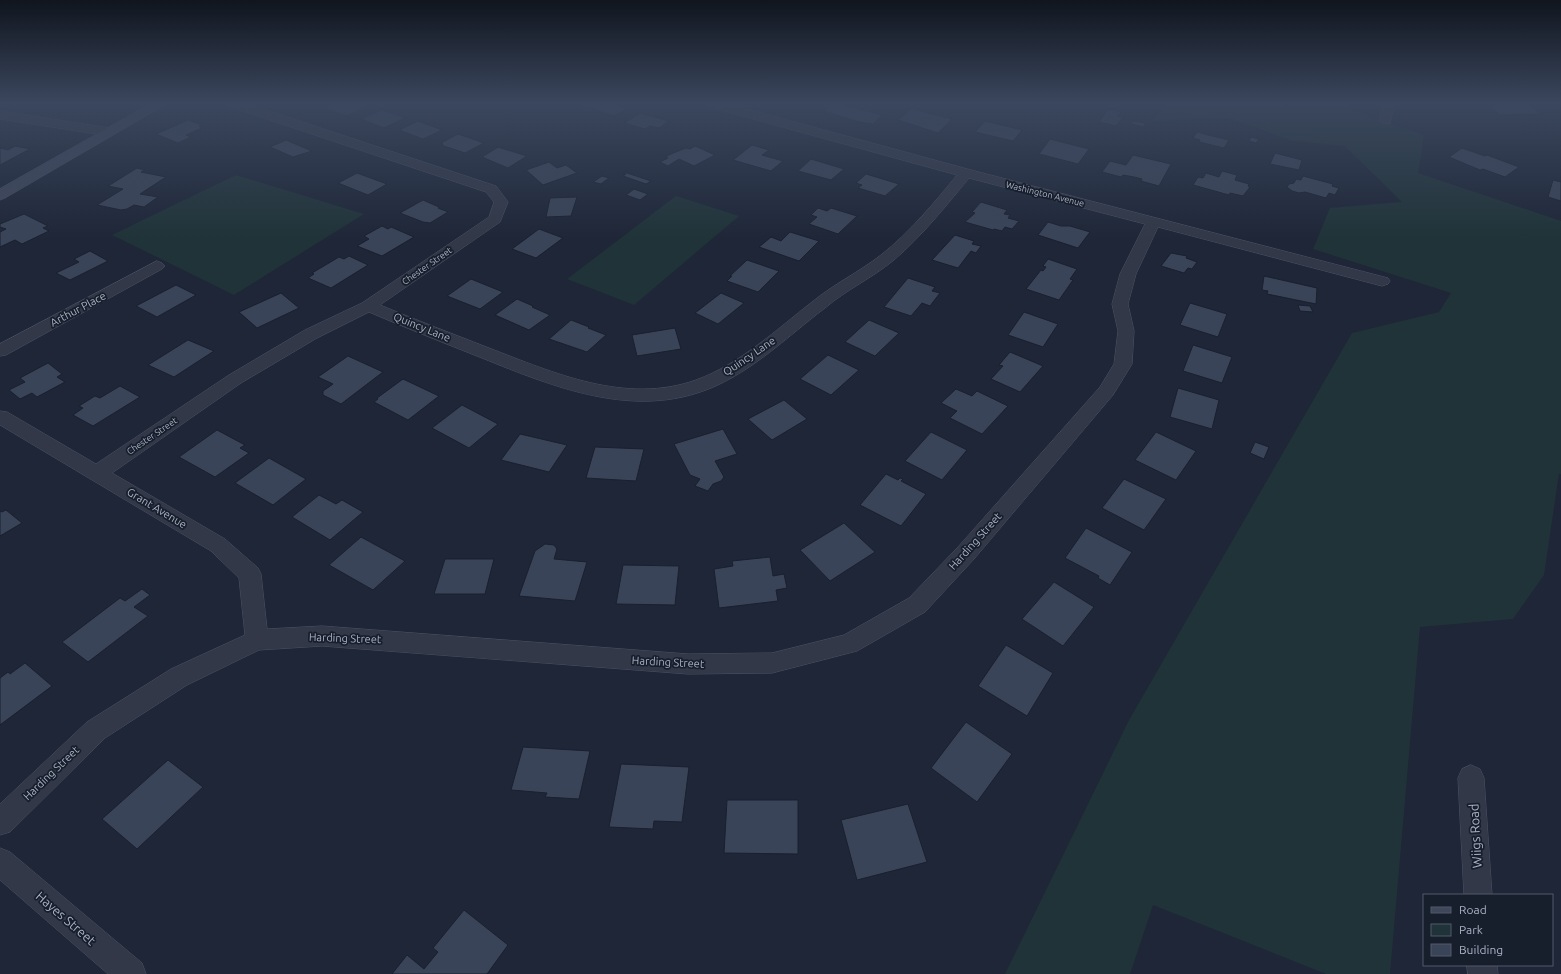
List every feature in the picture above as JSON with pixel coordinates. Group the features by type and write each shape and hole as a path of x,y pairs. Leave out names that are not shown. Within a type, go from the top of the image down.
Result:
{"street":[{"path":"0,194 81,148"},
{"name":"Chester Street","path":"98,473 235,380 310,334 368,306 495,219 501,202 491,189 369,148"},
{"name":"Washington Avenue","path":"876,148 1382,281"},
{"name":"Quincy Lane","path":"368,306 554,380 602,392 643,396 686,390 730,372 766,346 832,294 886,258 928,219 966,173"},
{"name":"Harding Street","path":"0,822 96,730 179,678 257,640 330,636 688,664 772,663 849,644 917,605 966,553 1108,391 1123,364 1126,330 1120,304 1128,274 1154,222"},
{"name":"Arthur Place","path":"0,351 157,266"},
{"name":"Grant Avenue","path":"0,417 98,473 218,545 250,574 257,640"},
{"name":"Wiigs Road","path":"1471,778 1478,894"},
{"name":"Hayes Street","path":"0,862 131,974"}],"green space":[{"path":"1347,148 1422,148 1418,173 1561,221 1561,474 1559,474 1544,575 1513,619 1420,627 1390,974 1326,974 1153,905 1130,974 1005,974 1129,720 1352,333 1439,312 1451,293 1313,249 1330,208 1402,202"},
{"path":"236,175 364,214 234,295 112,235"},
{"path":"676,196 739,216 634,305 567,279"}],"building":[{"path":"0,148 8,150 11,148 30,149 0,165"},
{"path":"273,148 306,148 312,151 293,157"},
{"path":"451,148 474,148 465,153"},
{"path":"496,148 503,148 527,156 508,168 482,157"},
{"path":"685,148 700,148 715,155 694,166 679,159 668,166 660,162 668,158 665,157 671,154"},
{"path":"748,148 764,148 769,150 762,155 783,161 771,171 733,160"},
{"path":"1043,148 1089,149 1078,164 1039,154"},
{"path":"1463,148 1485,156 1487,155 1519,167 1505,177 1483,169 1480,170 1449,157"},
{"path":"1275,153 1302,160 1299,170 1270,164"},
{"path":"1133,155 1171,164 1159,186 1141,181 1142,179 1134,177 1123,175 1121,177 1102,172 1110,161 1126,165"},
{"path":"811,159 844,169 831,180 798,171"},
{"path":"549,162 557,168 566,165 577,173 543,185 526,170"},
{"path":"137,168 145,170 141,172 166,177 140,194 158,197 144,207 134,205 127,209 121,210 97,205 123,189 108,186"},
{"path":"1222,171 1237,175 1235,180 1249,184 1248,186 1250,187 1243,196 1230,193 1229,195 1193,185 1198,177 1203,178 1206,173 1219,177"},
{"path":"624,172 651,181 646,184 623,176 626,174 623,173"},
{"path":"357,173 387,184 368,195 338,183"},
{"path":"866,174 899,184 885,196 858,188 862,185 856,183"},
{"path":"602,176 609,178 601,184 593,182"},
{"path":"1303,176 1333,184 1332,186 1339,188 1335,195 1329,193 1326,198 1305,192 1299,193 1292,191 1287,187 1289,184 1294,183 1296,179 1301,180"},
{"path":"1553,180 1561,182 1561,201 1548,197"},
{"path":"634,189 648,194 640,200 626,195"},
{"path":"577,197 571,216 546,217 550,198"},
{"path":"423,200 448,212 430,223 423,222 400,213"},
{"path":"981,202 1007,210 1004,214 1010,215 1008,218 1019,221 1012,229 1005,227 1002,231 965,222 975,213 972,212"},
{"path":"818,208 827,211 831,208 857,216 838,234 809,224 817,217 811,215"},
{"path":"24,214 48,226 43,228 49,231 22,244 15,240 0,247 0,232 6,229 0,227 0,224"},
{"path":"1048,222 1061,226 1070,226 1090,232 1078,248 1038,235"},
{"path":"382,226 388,229 391,227 414,237 382,256 357,246 369,239 364,236"},
{"path":"539,229 563,238 536,258 512,249"},
{"path":"790,232 819,241 799,261 759,247 771,237 781,241"},
{"path":"955,235 974,241 972,244 981,246 976,253 971,251 958,268 932,260"},
{"path":"90,251 108,261 70,280 56,273 79,262 74,259"},
{"path":"1171,253 1187,256 1186,258 1197,262 1192,269 1188,268 1184,273 1161,266"},
{"path":"349,256 368,265 331,288 308,278 314,274 312,273 339,257 344,259"},
{"path":"1048,259 1077,269 1070,279 1073,280 1059,300 1026,289 1041,270 1043,271 1046,267 1043,266"},
{"path":"747,260 779,271 758,292 727,281 732,276 730,276"},
{"path":"1264,276 1317,288 1316,304 1267,294 1268,291 1262,290"},
{"path":"908,278 935,287 932,291 940,293 930,306 922,303 911,316 884,307"},
{"path":"471,279 503,292 480,309 447,296"},
{"path":"176,285 196,295 157,317 136,306"},
{"path":"281,293 299,308 257,328 239,312"},
{"path":"721,293 744,303 718,324 695,313"},
{"path":"517,299 550,315 529,330 495,315"},
{"path":"1190,303 1227,314 1218,337 1180,325"},
{"path":"1298,305 1310,306 1313,312 1300,311"},
{"path":"1024,312 1058,324 1043,347 1008,335"},
{"path":"571,320 606,335 587,352 549,339"},
{"path":"869,320 899,333 875,356 845,342"},
{"path":"675,328 681,349 637,356 632,335"},
{"path":"188,340 214,351 174,377 148,365"},
{"path":"1193,345 1232,357 1222,383 1183,371"},
{"path":"1010,352 1043,366 1020,392 991,379 1003,366 999,365"},
{"path":"828,355 859,370 831,395 800,379"},
{"path":"348,356 383,372 341,404 323,395 323,391 333,384 318,377"},
{"path":"48,363 62,374 57,377 65,382 37,397 32,393 20,399 9,390 25,382 20,378"},
{"path":"403,379 439,396 408,420 374,402 378,399 377,398"},
{"path":"120,386 140,397 93,426 73,415 83,408 79,406 95,396 100,398"},
{"path":"1178,388 1219,400 1212,429 1170,417"},
{"path":"956,389 972,396 977,391 1008,406 982,434 950,418 957,411 941,403"},
{"path":"784,400 807,419 772,440 748,419"},
{"path":"462,405 498,424 469,448 432,428"},
{"path":"723,429 737,454 715,461 724,477 721,481 713,484 708,491 695,486 700,479 690,475 674,444"},
{"path":"217,430 245,445 240,448 249,453 215,477 179,457"},
{"path":"931,432 967,450 942,480 905,461"},
{"path":"1156,432 1196,451 1176,480 1135,460"},
{"path":"520,434 567,445 549,472 501,460"},
{"path":"1255,442 1269,447 1264,459 1250,453"},
{"path":"595,447 644,449 636,481 586,478"},
{"path":"269,458 306,479 273,505 235,483"},
{"path":"886,474 898,480 900,478 903,479 901,481 926,494 901,526 860,505"},
{"path":"1124,479 1166,499 1144,530 1102,508"},
{"path":"319,495 336,504 342,500 363,512 330,540 292,517"},
{"path":"6,510 22,523 0,536 0,511 2,512"},
{"path":"844,523 875,552 830,581 800,550"},
{"path":"1086,528 1132,552 1110,585 1098,578 1099,576 1065,558"},
{"path":"361,537 405,561 373,590 329,565"},
{"path":"545,544 554,545 557,549 554,559 587,562 575,601 519,596 535,551"},
{"path":"770,557 773,576 784,574 787,588 776,590 778,601 719,608 714,569 733,566 732,561"},
{"path":"445,559 494,559 485,594 434,594"},
{"path":"623,565 679,566 675,605 616,604"},
{"path":"1054,582 1094,607 1063,646 1022,619"},
{"path":"142,589 150,595 134,607 148,616 88,662 62,642 120,598 125,601"},
{"path":"1006,645 1053,673 1027,716 978,686"},
{"path":"25,663 52,686 0,725 0,678 8,672 10,674"},
{"path":"966,722 1012,754 977,802 931,768"},
{"path":"523,747 590,751 579,799 545,797 547,793 511,790"},
{"path":"168,760 203,787 137,849 102,819"},
{"path":"621,764 689,767 682,822 654,821 653,829 609,827"},
{"path":"727,800 798,800 798,854 724,853"},
{"path":"908,804 927,862 857,880 841,820"},
{"path":"464,910 508,945 487,974 392,974 407,955 424,969 438,952 433,948"}]}
